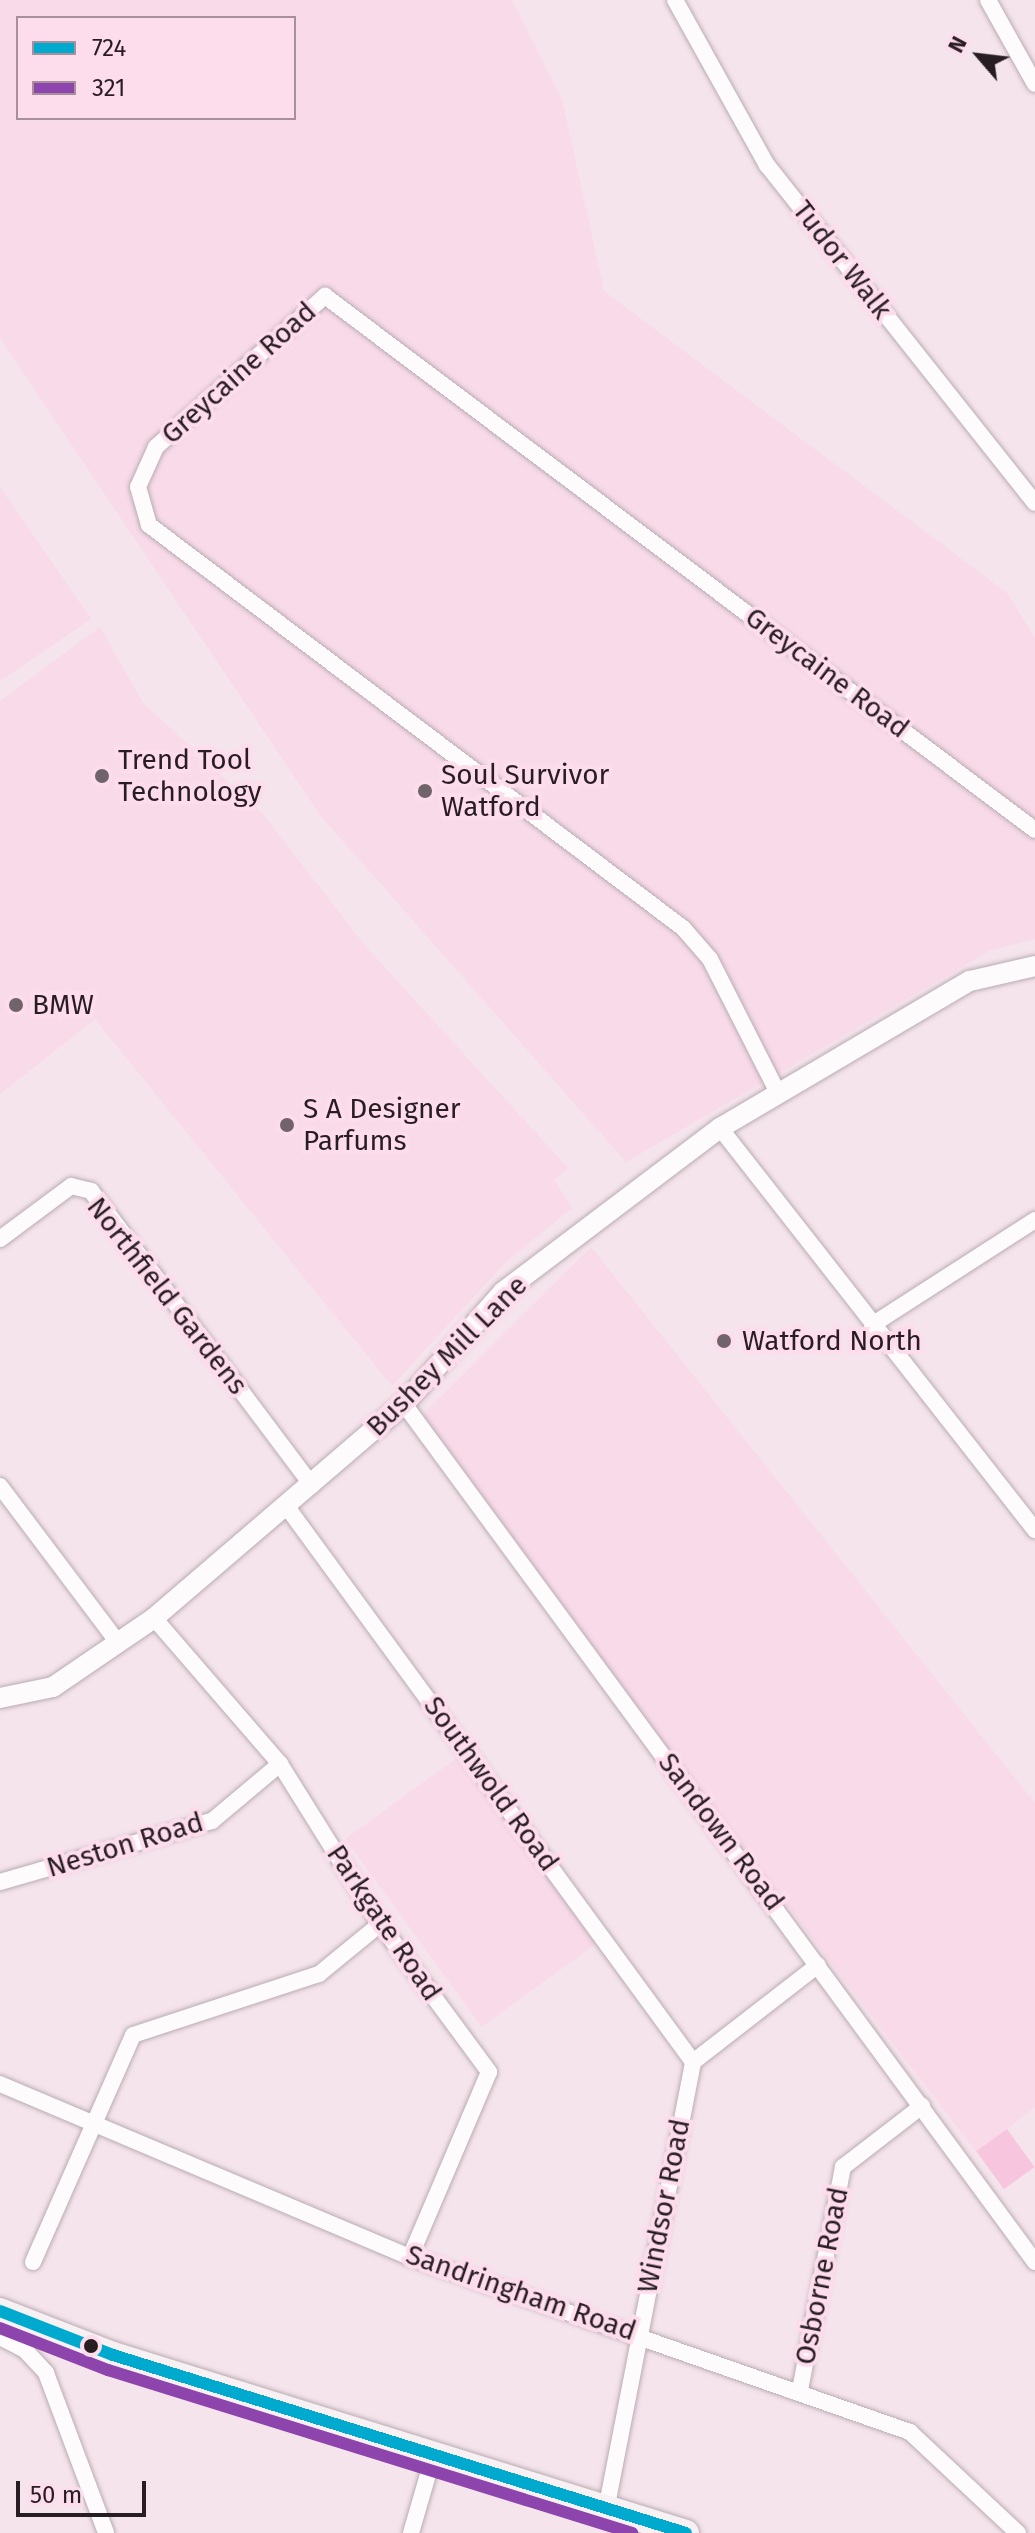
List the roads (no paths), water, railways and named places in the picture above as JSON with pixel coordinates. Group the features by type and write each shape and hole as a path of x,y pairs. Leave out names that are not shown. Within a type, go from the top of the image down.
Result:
{"main road":[{"path":"0,2311 113,2355 607,2505 686,2533"}],"street":[{"name":"Tudor Walk","path":"675,0 767,165 1035,503"},
{"path":"988,0 1035,84"},
{"name":"Greycaine Road","path":"776,1089 710,959 683,928 149,525 138,487 156,447 325,296 1035,830"},
{"name":"Bushey Mill Lane","path":"0,1698 53,1687 154,1618 404,1404 503,1292 720,1128 776,1089 970,981 1035,966"},
{"path":"720,1128 1035,1530"},
{"name":"Northfield Gardens","path":"0,1239 71,1186 91,1191 312,1485"},
{"path":"872,1325 1035,1220"},
{"name":"Sandown Road","path":"404,1404 1035,2262"},
{"path":"0,1486 119,1644"},
{"name":"Southwold Road","path":"287,1507 693,2062"},
{"name":"Parkgate Road","path":"154,1618 280,1764 380,1924 489,2072 410,2257"},
{"name":"Neston Road","path":"0,1882 212,1821 280,1764"},
{"path":"33,2262 133,2035 319,1974 380,1924"},
{"path":"693,2062 818,1965"},
{"name":"Windsor Road","path":"607,2505 693,2062"},
{"name":"Sandringham Road","path":"0,2084 93,2126 410,2257 639,2332 910,2432 1018,2533"},
{"name":"Osborne Road","path":"800,2390 843,2167 922,2106"},
{"path":"0,2337 24,2349 51,2383 106,2533"},
{"path":"411,2533 434,2454"}],"place":[{"name":"Trend Tool Technology","path":"102,776"},
{"name":"Soul Survivor Watford","path":"425,791"},
{"name":"BMW","path":"16,1005"},
{"name":"S A Designer Parfums","path":"287,1125"},
{"name":"Watford North","path":"724,1341"}]}
